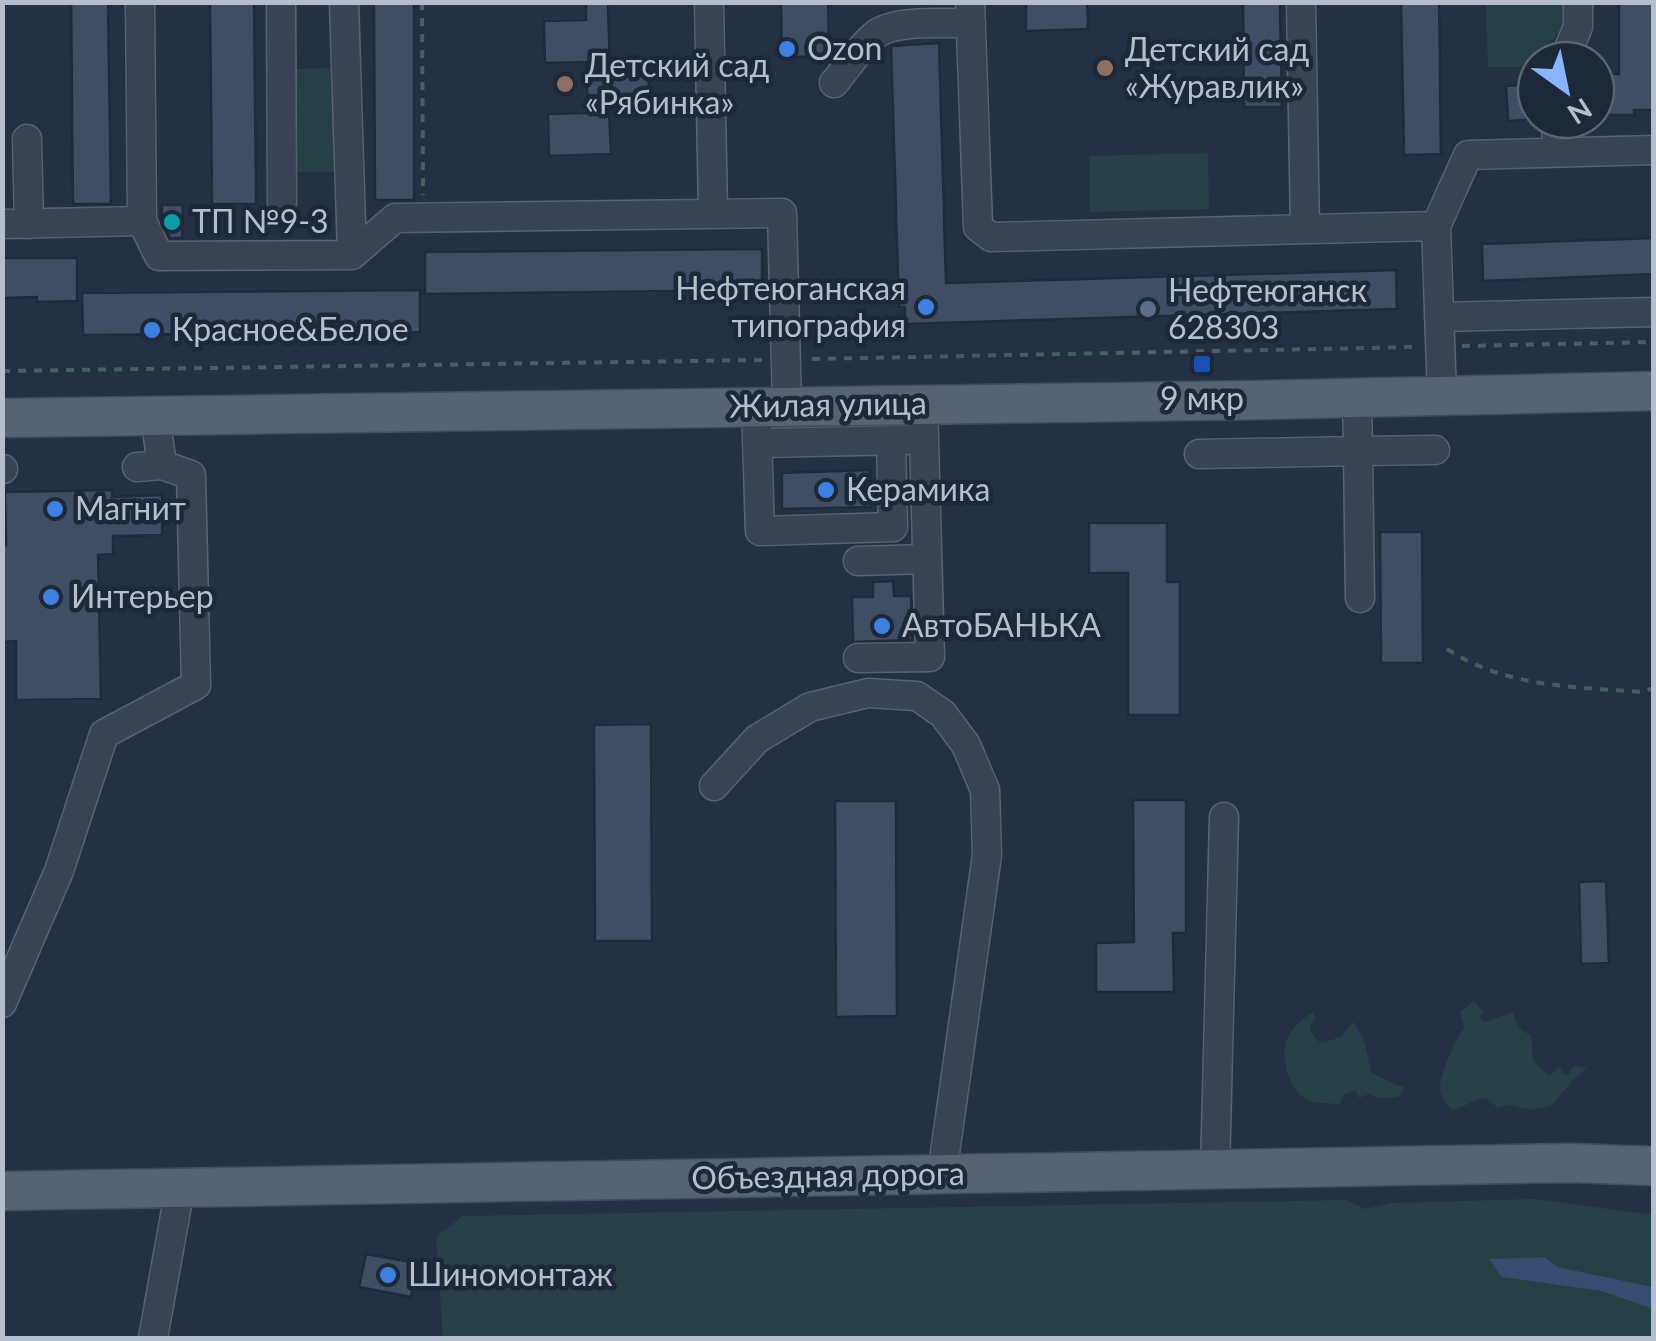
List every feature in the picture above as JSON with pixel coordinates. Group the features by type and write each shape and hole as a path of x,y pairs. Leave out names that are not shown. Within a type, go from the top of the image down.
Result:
{"main road":[{"name":"Жилая улица","path":"2,418 772,405 923,422 1357,398 1654,392"},
{"name":"Объездная дорога","path":"2,1192 1571,1163 1654,1166"}],"lane":[{"path":"140,2 142,222 159,256 352,255 396,218 714,214 784,206 785,360 757,443 760,531 893,527 891,440"},
{"path":"281,2 282,202"},
{"path":"344,2 352,255"},
{"path":"709,2 714,214"},
{"path":"1302,2 1305,229"},
{"path":"1572,40 1578,27 1578,2"},
{"path":"834,84 881,31 971,13 978,227 991,237 1436,226"},
{"path":"27,139 16,224 142,222"},
{"path":"1557,140 1557,152"},
{"path":"1442,396 1436,226 1468,156 1654,150"},
{"path":"1439,318 1654,312"},
{"path":"1357,398 1360,598"},
{"path":"2,1003 59,871 104,734 196,685 190,475 149,466 154,415"},
{"path":"757,443 891,440 923,422 932,486 927,559 930,657 858,658"},
{"path":"1198,454 1435,450"},
{"path":"858,561 927,559"},
{"path":"714,786 757,739 810,707 868,693 917,696 944,714 966,745 984,790 987,855 942,1174"},
{"path":"1216,1170 1224,816"},
{"path":"154,1338 180,1188"}],"path":[{"path":"422,2 423,200"},
{"path":"2,371 1654,342"},
{"path":"1447,648 1465,661 1533,683 1641,692 1654,688"}],"green space":[{"path":"1486,3 1570,3 1570,24 1551,40 1516,40 1516,67 1488,67"},
{"path":"340,68 340,172 297,172 296,69"},
{"path":"1208,153 1209,209 1090,212 1089,156"},
{"path":"1474,1001 1485,1022 1513,1012 1518,1026 1531,1035 1534,1061 1550,1076 1559,1067 1565,1075 1574,1066 1587,1068 1553,1105 1498,1108 1486,1098 1451,1109 1440,1092 1441,1079 1464,1028 1460,1012"},
{"path":"1313,1012 1310,1027 1322,1043 1341,1037 1353,1022 1363,1040 1371,1073 1402,1086 1399,1096 1369,1094 1359,1098 1355,1090 1345,1094 1339,1104 1314,1102 1300,1095 1288,1074 1285,1049 1294,1028"},
{"path":"1535,1199 1653,1215 1653,1287 1558,1267 1545,1257 1489,1260 1501,1277 1601,1291 1653,1309 1653,1338 443,1338 436,1237 463,1216 1346,1200 1365,1209 1392,1203"}],"water":[{"path":"1545,1257 1558,1267 1653,1287 1653,1309 1601,1291 1501,1277 1489,1259"}],"building":[{"path":"71,2 108,2 111,204 73,204"},
{"path":"210,2 254,2 256,204 212,204"},
{"path":"374,2 414,2 414,200 375,200"},
{"path":"586,2 608,2 610,69 648,68 650,109 609,110 611,154 549,156 548,114 588,113 586,62 545,63 544,21 586,20"},
{"path":"781,2 828,2 829,55 782,58"},
{"path":"1026,2 1087,2 1088,29 1026,31"},
{"path":"1243,2 1280,2 1282,107 1244,107"},
{"path":"1401,2 1439,2 1441,154 1404,155"},
{"path":"1619,2 1654,2 1653,110 1616,115"},
{"path":"939,43 946,283 1396,270 1397,309 905,324 905,307 899,307 891,46"},
{"path":"1516,85 1516,121 1508,121 1506,86"},
{"name":"ТП №9-3","path":"162,205 183,205 182,238 170,238 162,221"},
{"path":"1654,238 1654,274 1483,281 1482,244"},
{"path":"762,249 762,290 425,294 425,252"},
{"path":"2,258 77,258 77,301 2,298"},
{"path":"420,290 420,332 83,335 82,293"},
{"name":"Керамика","path":"870,470 871,507 782,509 782,473"},
{"name":"Интерьер","path":"112,490 112,497 162,495 162,535 113,536 113,554 98,555 101,699 16,700 16,641 2,642 5,492"},
{"path":"1089,523 1167,523 1167,582 1180,582 1180,715 1128,715 1128,573 1089,573"},
{"path":"1380,532 1422,532 1423,663 1381,663"},
{"name":"АвтоБАНЬКА","path":"893,581 894,596 911,596 912,640 853,642 852,597 873,597 873,582"},
{"path":"651,724 652,941 595,941 594,725"},
{"path":"1133,800 1186,800 1186,933 1173,933 1174,992 1096,992 1096,943 1134,942"},
{"path":"835,801 896,801 897,1016 836,1017"},
{"path":"1606,881 1609,963 1581,964 1579,882"},
{"name":"Шиномонтаж","path":"366,1254 417,1263 411,1297 359,1287"}],"place":[{"name":"Ozon","path":"787,49"},
{"name":"Детский сад «Журавлик»","path":"1105,68"},
{"name":"Детский сад «Рябинка»","path":"565,84"},
{"name":"ТП №9-3","path":"172,222"},
{"name":"Нефтеюганская типография","path":"926,307"},
{"name":"Нефтеюганск 628303","path":"1148,309"},
{"name":"Красное&Белое","path":"152,330"},
{"name":"9 мкр","path":"1202,364"},
{"name":"Керамика","path":"826,490"},
{"name":"Магнит","path":"55,509"},
{"name":"Интерьер","path":"51,597"},
{"name":"АвтоБАНЬКА","path":"882,626"},
{"name":"Шиномонтаж","path":"388,1275"}]}
